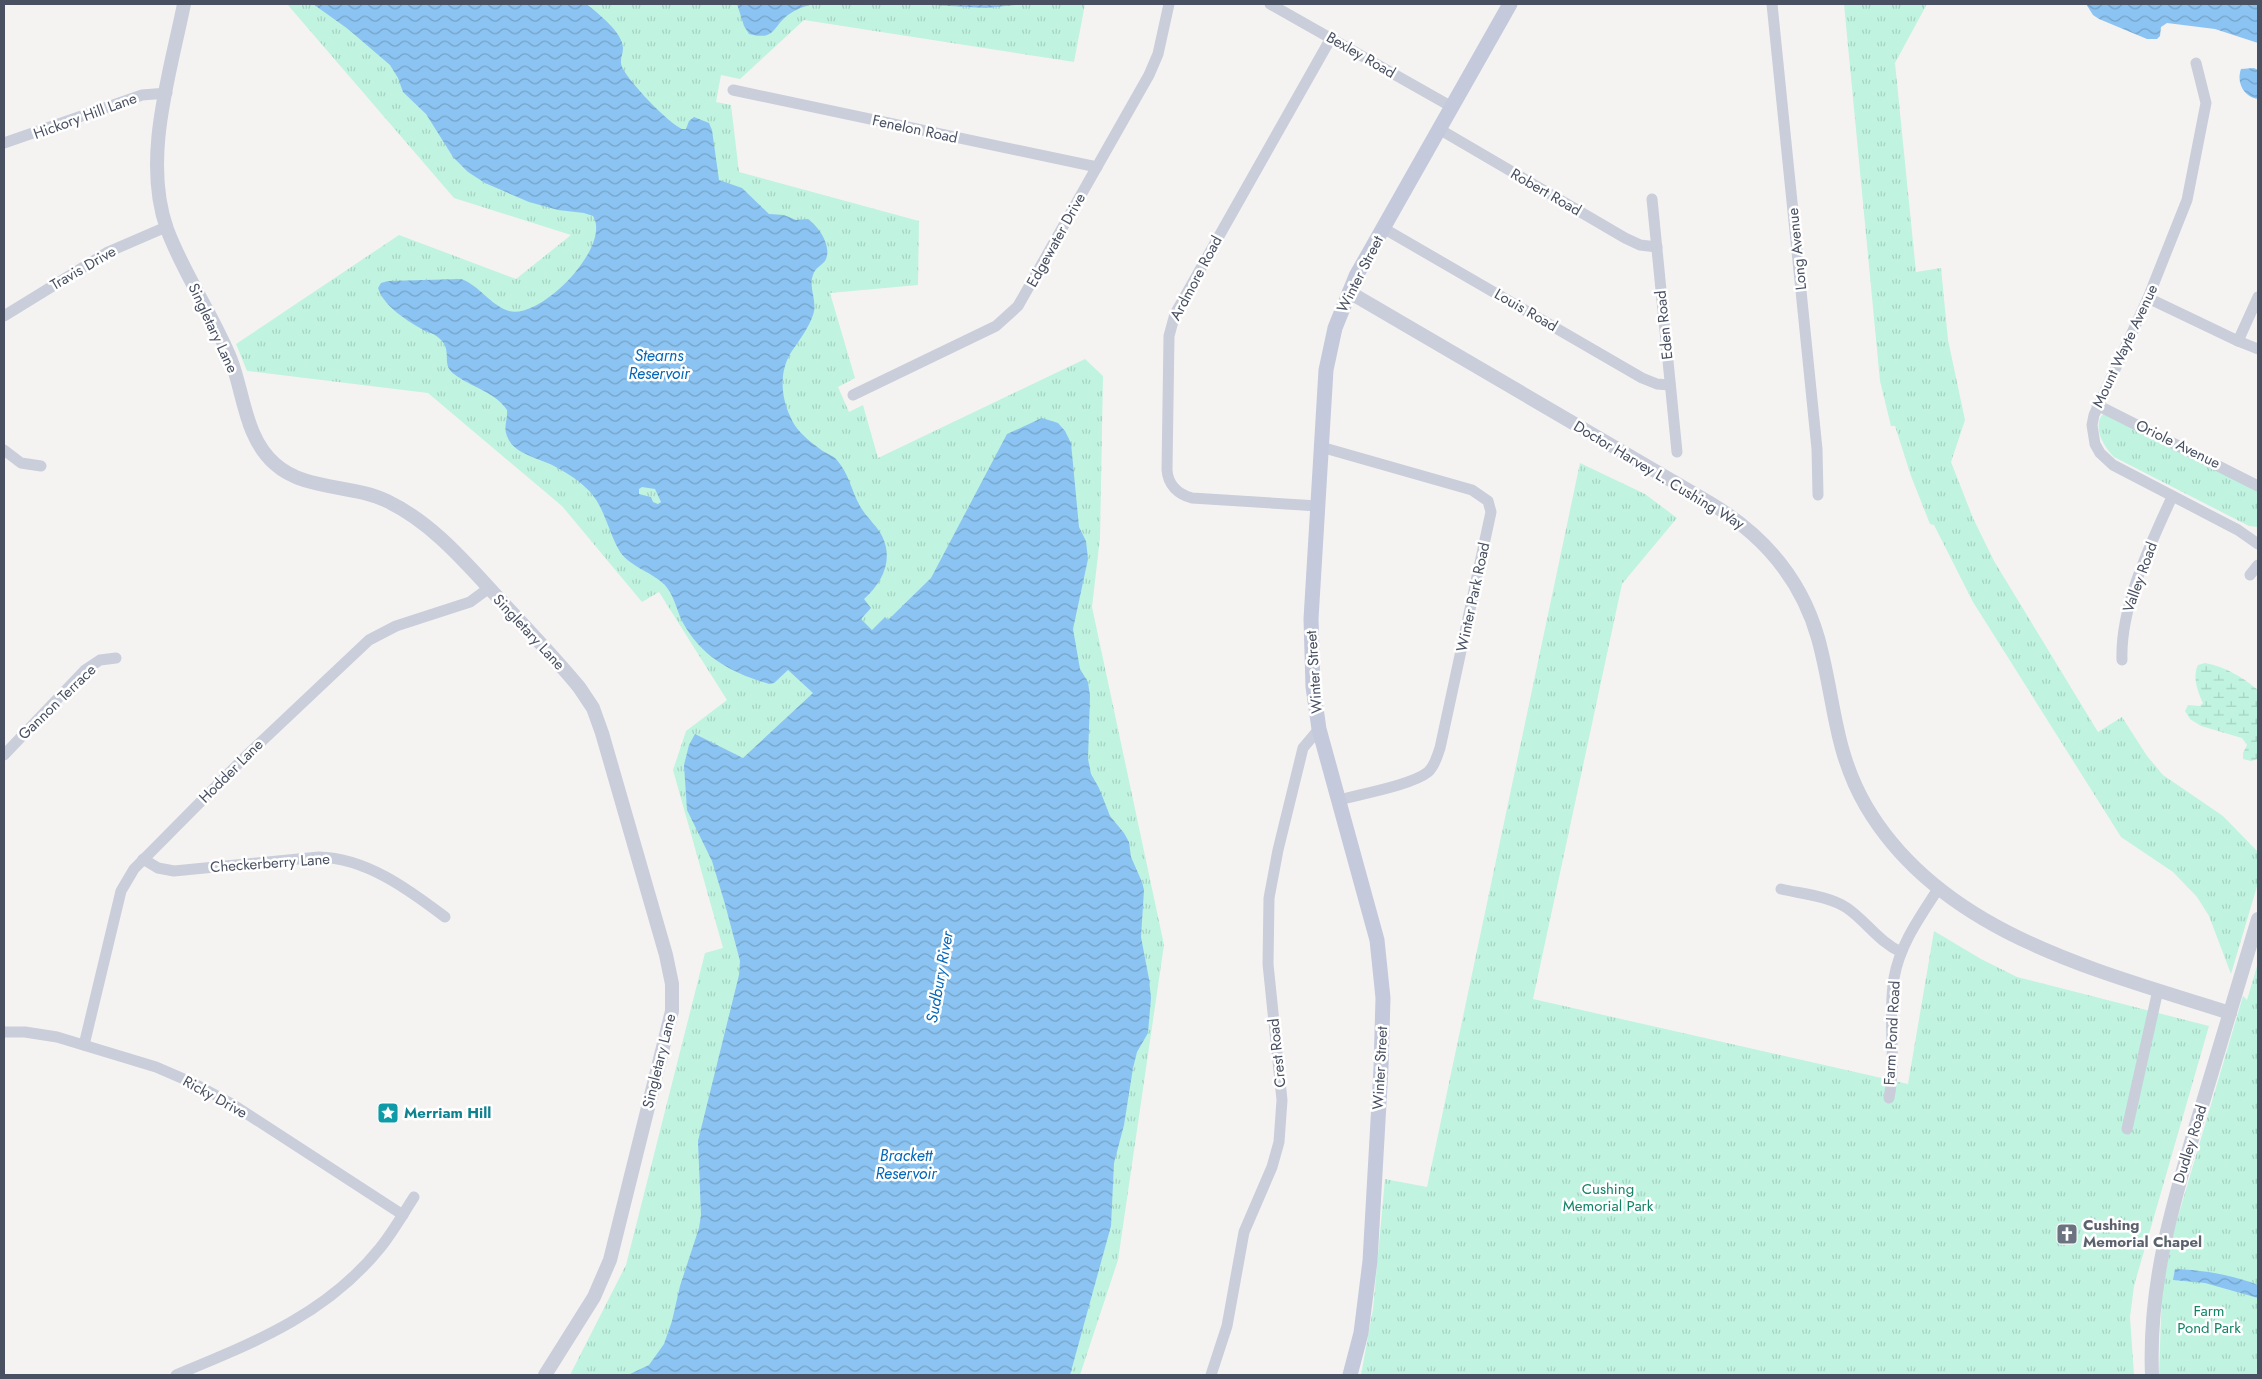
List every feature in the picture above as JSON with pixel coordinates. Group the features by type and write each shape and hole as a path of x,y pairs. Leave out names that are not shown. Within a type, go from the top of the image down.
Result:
{"main road":[{"name":"Winter Street","path":"1350,1375 1363,1320 1370,1261 1381,1068 1382,998 1374,931 1319,729 1313,687 1310,644 1326,370 1331,341 1349,292 1510,4"}],"street":[{"name":"Singletary Lane","path":"184,4 157,156 160,200 166,227 177,252 229,356 248,420 258,442 270,460 294,476 373,495 404,510 446,542 570,676 593,708 602,733 666,955 673,998 669,1025 606,1273 594,1297 545,1375"},
{"name":"Edgewater Drive","path":"853,395 996,326 1012,313 1023,298 1154,65 1161,44 1169,4"},
{"name":"Bexley Road","path":"1270,4 1452,107"},
{"name":"Long Avenue","path":"1772,4 1816,449 1818,495"},
{"name":"Ardmore Road","path":"1318,506 1192,498 1174,488 1168,477 1167,470 1169,339 1175,314 1331,38"},
{"name":"Mount Wayte Avenue","path":"2196,63 2206,103 2190,187 2183,211 2148,298 2097,405 2092,425 2095,444 2100,453 2120,470 2238,530 2258,544"},
{"name":"Fenelon Road","path":"732,90 1097,167"},
{"name":"Hickory Hill Lane","path":"4,143 142,95 167,93"},
{"name":"Robert Road","path":"1439,129 1625,238 1640,245 1656,247"},
{"name":"Eden Road","path":"1652,199 1677,452"},
{"name":"Travis Drive","path":"4,316 108,252 166,227"},
{"name":"Louis Road","path":"1384,228 1642,378 1657,384 1670,385"},
{"name":"Doctor Harvey L. Cushing Way","path":"1349,292 1726,513 1758,537 1771,551 1790,578 1810,614 1823,662 1840,745 1860,794 1890,840 1911,865 1938,889 1982,918 2035,945 2093,968 2230,1013"},
{"path":"2238,341 2258,297"},
{"path":"2148,298 2258,349"},
{"name":"Oriole Avenue","path":"2097,405 2258,486"},
{"name":"Winter Park Road","path":"1321,447 1472,490 1484,496 1491,506 1490,518 1446,719 1434,765 1428,772 1412,780 1339,800"},
{"path":"4,450 21,463 41,466"},
{"name":"Valley Road","path":"2122,660 2125,616 2158,527 2172,497"},
{"path":"2250,575 2258,565"},
{"name":"Hodder Lane","path":"84,1046 121,891 128,876 143,859 245,757 369,640 396,626 470,602 489,588"},
{"name":"Gannon Terrace","path":"4,755 85,670 100,660 116,658"},
{"name":"Crest Road","path":"1211,1375 1227,1326 1244,1232 1272,1167 1279,1142 1282,1100 1268,964 1269,907 1278,850 1299,764 1306,744 1319,729"},
{"name":"Checkerberry Lane","path":"143,859 158,868 174,871 319,857 341,859 363,866 385,877 445,917"},
{"path":"1781,889 1840,904 1854,914 1878,938 1901,952"},
{"name":"Farm Pond Road","path":"1888,1098 1893,1067 1894,980 1901,952 1911,930 1938,889"},
{"name":"Dudley Road","path":"2152,1375 2153,1305 2164,1239 2258,919"},
{"path":"2127,1129 2158,990"},
{"name":"Ricky Drive","path":"4,1032 42,1034 84,1046 156,1068 214,1094 403,1215"},
{"path":"176,1375 261,1339 314,1309 332,1296 380,1248 414,1197"}],"green space":[{"path":"287,4 1085,4 1074,62 804,20 740,79 721,75 716,102 731,105 739,172 919,221 918,285 830,293 855,378 838,387 849,412 863,405 878,458 1085,359 1103,376 1100,538 1092,607 1164,945 1118,1260 1080,1375 570,1375 626,1265 705,953 723,948 673,770 686,731 727,700 659,592 642,602 562,506 428,393 247,371 236,344 399,235 516,279 571,235 454,198"},
{"path":"1844,4 1927,4 1895,63 1916,272 1941,268 1948,340 1965,420 1951,462 1973,518 1994,561 2098,732 2122,717 2147,756 2163,775 2223,816 2258,852 2258,883 2231,974 2209,916 2197,897 2173,872 2121,837 1973,602 1934,525 1930,524 1911,476 1895,426 1891,426 1880,381"},
{"path":"2104,413 2258,489 2258,527 2249,526 2114,457 2106,448 2100,436 2100,418"},
{"name":"Cushing Memorial Park","path":"1580,463 1645,494 1677,518 1622,584 1533,999 1908,1084 1934,931 1981,959 2017,977 2209,1026 2134,1286 2130,1317 2134,1375 1361,1375 1373,1309 1385,1179 1427,1187"},
{"path":"2205,663 2233,673 2258,690 2258,759 2251,761 2243,759 2243,753 2247,745 2242,738 2201,726 2190,719 2185,711 2188,705 2200,706 2203,703 2198,689 2196,670 2198,665"},
{"name":"Farm Pond Park","path":"2258,963 2258,1375 2159,1375 2162,1290 2174,1230 2243,996 2247,1000"}],"water":[{"name":"Brackett Reservoir","path":"313,4 586,4 609,24 619,36 623,48 622,67 632,82 658,110 682,129 686,129 689,121 694,117 709,123 712,130 719,180 742,188 769,214 784,215 796,220 808,219 816,227 824,238 827,256 813,275 813,315 786,364 783,381 784,399 795,426 807,439 840,464 860,506 880,533 885,545 887,554 881,578 864,599 871,608 861,619 872,630 885,617 888,620 931,578 1007,434 1042,418 1058,423 1065,431 1071,443 1079,527 1086,541 1088,559 1073,629 1080,669 1088,682 1090,696 1088,759 1091,774 1099,788 1110,816 1129,842 1131,857 1142,882 1144,890 1141,937 1151,998 1148,1033 1137,1052 1124,1125 1114,1163 1111,1226 1070,1375 628,1375 649,1365 664,1344 699,1228 701,1215 698,1141 739,975 740,961 712,861 687,810 684,765 689,745 695,734 743,758 813,693 788,670 774,683 769,684 742,675 708,654 690,634 664,584 623,556 601,508 591,493 566,473 548,463 527,455 515,447 510,442 506,433 507,410 502,404 496,398 454,374 448,366 446,348 439,338 404,318 385,301 378,288 381,283 388,281 461,279 502,308 509,311 523,311 555,293 570,278 583,262 592,245 596,229 593,216 558,210 529,202 485,183 468,172 453,157 426,114 403,92 398,78 390,65 348,29","holes":["642,487 655,489 661,502 658,504 653,502 651,497 639,494 639,489"]},
{"path":"737,4 814,4 791,13 773,32 764,36 758,36 749,34 744,26"},
{"path":"915,4 1026,4 986,8"},
{"path":"2086,4 2258,4 2258,43 2215,29 2167,23 2161,27 2160,36 2157,39 2147,39 2099,19 2093,15"},
{"path":"2254,68 2258,70 2258,99 2245,92 2240,84 2241,69"},
{"path":"2175,1269 2218,1274 2248,1281 2258,1285 2258,1298 2205,1283 2173,1280"}],"place":[{"name":"Merriam Hill","path":"388,1113"},
{"name":"Cushing Memorial Chapel","path":"2067,1234"}],"water label":[{"name":"Stearns Reservoir","path":"659,364"},
{"name":"Sudbury River","path":"939,977"}]}
